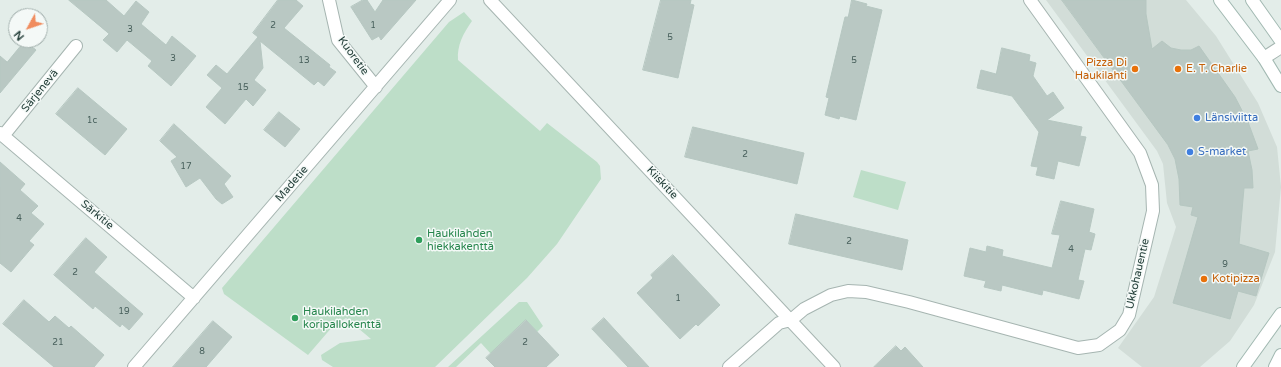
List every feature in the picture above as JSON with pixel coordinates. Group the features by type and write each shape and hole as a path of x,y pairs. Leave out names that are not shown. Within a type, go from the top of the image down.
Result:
{"street":[{"name":"Kuoretie","path":"329,0 338,40 376,86"},
{"name":"Madetie","path":"134,367 450,0"},
{"name":"Kiiskitie","path":"490,0 834,367"},
{"name":"Ukkohauentie","path":"729,367 779,323 791,320 804,309 831,295 848,291 866,292 986,322 1078,348 1099,345 1120,330 1129,315 1153,211 1152,185 1140,153 1030,0"},
{"path":"1220,0 1264,58 1281,86"},
{"path":"1252,0 1281,41"},
{"name":"Särjenevä","path":"2,135 76,46"},
{"path":"1264,58 1281,47"},
{"name":"Särkitie","path":"2,135 194,298"},
{"path":"1242,367 1281,314"},
{"path":"1275,367 1281,355"}],"shaded area":[{"path":"1046,0 1186,0 1216,36 1258,103 1277,147 1281,187 1275,252 1254,305 1230,341 1200,367 1142,367 1118,348 1154,297 1176,227 1167,203 1163,164 1157,151"}],"green space":[{"name":"Haukilahden hiekkakenttä","path":"464,12 472,21 461,40 458,49 458,60 540,131 547,123 597,162 600,166 601,179 557,244 527,278 435,367 333,367 322,360 321,355 340,343 371,339 346,318 333,326 308,355 224,294 222,288 449,22"},
{"path":"861,170 906,182 898,210 853,197"},
{"path":"519,302 527,302 543,326 537,332 526,320 491,354 481,343 456,367 448,367"}],"building":[{"path":"69,0 106,0 124,16 136,1 149,12 141,24 166,45 172,36 196,56 171,86 148,66 152,61 127,40 117,52 103,40 109,34"},
{"path":"278,0 296,0 303,6 284,28 330,65 329,67 336,72 324,86 318,81 314,85 260,41 263,68 254,80 266,90 253,106 246,99 225,124 206,107 222,88 207,75 216,65 227,74 258,37 253,33"},
{"path":"363,0 367,0 375,12 383,0 416,0 381,40 379,36 372,40 351,7"},
{"path":"661,0 691,0 690,4 694,5 678,78 643,70"},
{"path":"852,0 867,4 866,6 882,10 856,120 840,116 839,119 825,115 829,98 826,97 845,17 848,17"},
{"name":"Länsiviitta","path":"1062,0 1146,0 1146,14 1152,49 1162,41 1171,48 1181,50 1191,50 1199,46 1235,97 1248,122 1258,149 1248,151 1252,170 1253,188 1244,188 1239,244 1269,253 1256,296 1238,291 1230,319 1173,303 1198,217 1191,215 1193,207 1180,205 1179,179 1175,159 1168,145"},
{"path":"19,48 34,48 36,50 0,93 0,56 7,62"},
{"path":"1002,48 1030,55 1029,61 1036,63 1033,76 1047,96 1053,92 1064,108 1047,120 1082,127 1080,136 1086,137 1079,166 1058,161 1054,179 1036,175 1038,167 1031,166 1039,132 1012,96 977,88 981,70 996,74"},
{"path":"78,88 127,129 105,155 56,114"},
{"path":"279,112 300,129 285,147 264,130"},
{"path":"174,124 231,176 224,184 233,197 222,204 216,199 200,178 186,187 171,161 177,157 160,141"},
{"path":"693,127 804,153 797,184 685,157"},
{"path":"0,162 25,184 20,190 38,206 31,213 44,224 29,241 34,245 11,272 0,263"},
{"path":"1061,201 1094,209 1089,232 1095,234 1091,250 1085,249 1078,280 1084,281 1079,299 1043,290 1042,295 1002,285 1001,291 984,287 986,281 964,276 970,248 986,252 987,246 1003,250 1002,256 1052,268 1060,235 1052,234"},
{"path":"796,214 908,240 902,270 789,244"},
{"path":"86,238 107,257 94,272 143,314 129,330 122,324 120,327 95,306 93,309 54,275"},
{"path":"673,255 720,305 698,326 696,324 680,339 637,293 653,278 651,275"},
{"path":"24,300 49,322 55,316 69,328 71,326 104,355 94,367 54,367 3,324"},
{"path":"604,318 649,367 628,367 592,329"},
{"path":"526,320 559,355 546,367 495,367 486,358"},
{"path":"213,321 232,337 206,367 173,367"},
{"path":"896,346 901,351 905,347 923,367 874,367"}],"place":[{"name":"Pizza Di Haukilahti","path":"1135,69"},
{"name":"E. T. Charlie","path":"1178,69"},
{"name":"Länsiviitta","path":"1197,118"},
{"name":"S-market","path":"1190,152"},
{"name":"Haukilahden hiekkakenttä","path":"419,240"},
{"name":"Kotipizza","path":"1204,279"},
{"name":"Haukilahden koripallokenttä","path":"295,318"}]}
